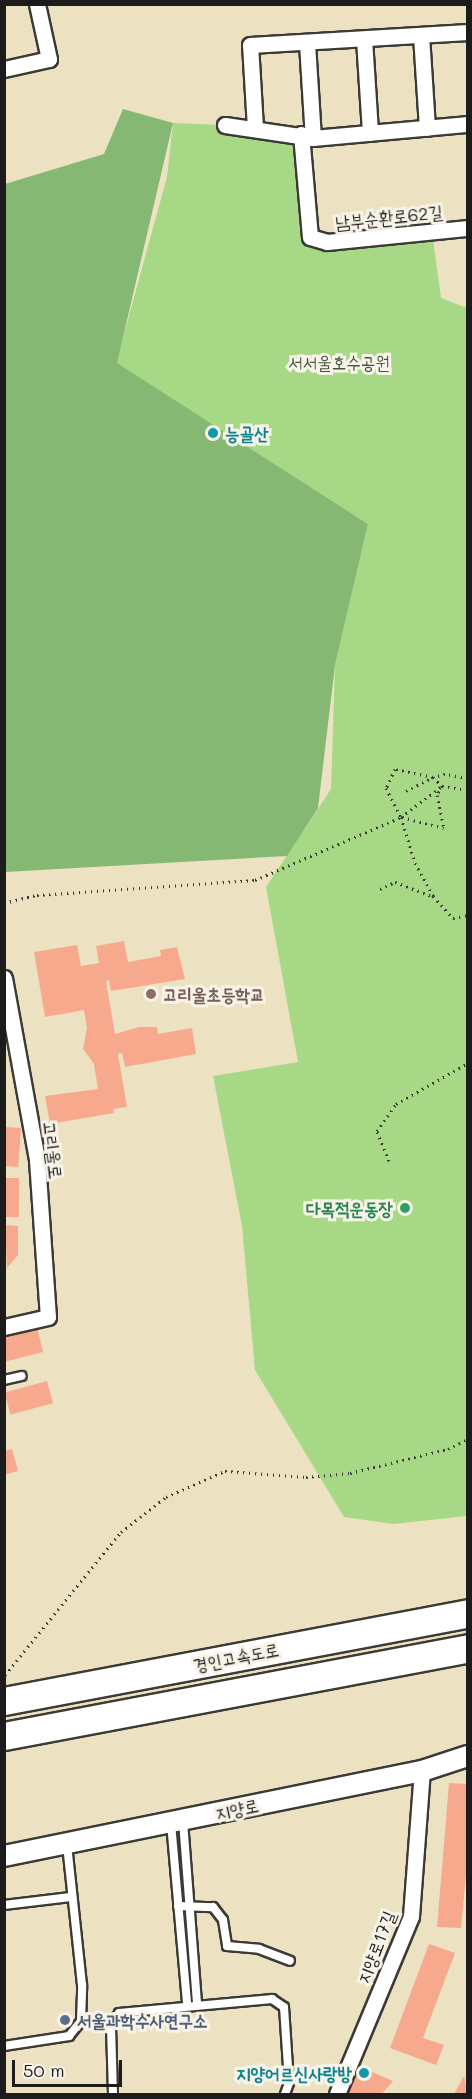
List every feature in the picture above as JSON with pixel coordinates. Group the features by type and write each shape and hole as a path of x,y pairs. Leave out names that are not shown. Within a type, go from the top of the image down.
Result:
{"highway":[{"name":"경인고속도로","path":"4,1701 468,1613"},
{"name":"경인고속도로","path":"4,1736 468,1648"}],"street":[{"path":"4,69 49,59 37,4"},
{"path":"255,128 250,45 468,32"},
{"path":"421,35 427,128"},
{"path":"364,39 370,133"},
{"path":"307,43 307,136"},
{"path":"447,126 468,113"},
{"path":"225,125 307,136 468,124"},
{"name":"남부순환로62길","path":"307,136 310,237 327,242 468,228"},
{"name":"고리울로","path":"4,978 9,1036 37,1160 48,1317 4,1327"},
{"name":"지양로","path":"4,1856 422,1771 468,1756"},
{"name":"지양로17길","path":"337,2094 411,1916 422,1771"}],"lane":[{"path":"4,1380 22,1376"},
{"path":"177,1822 190,1905 197,2003"},
{"path":"177,1822 178,1906 187,2004"},
{"path":"4,2046 69,2036 81,2021 82,1985 66,1844"},
{"path":"4,1905 71,1897"},
{"path":"178,1906 205,1904 219,1912 227,1946 259,1949 290,1961"},
{"path":"113,2094 114,2019 119,2013 197,2003 272,1999 282,2002 289,2083 285,2094"}],"path":[{"path":"468,790 442,786 433,777 395,769 386,788 401,817 416,863 433,896 453,918 468,915"},
{"path":"406,791 433,777 445,774 468,778"},
{"path":"4,903 37,895 255,880 401,817 442,786"},
{"path":"401,817 444,828 437,795 442,786"},
{"path":"380,889 395,882 433,896"},
{"path":"389,1161 377,1131 396,1104 468,1063"},
{"path":"5,1675 121,1532 166,1497 225,1471 306,1477 350,1473 447,1449 468,1439"}],"green space":[{"path":"123,109 173,123 117,363 368,524 335,665 318,808 287,856 5,872 5,184 104,154"},
{"name":"서서울호수공원","path":"173,123 225,125 301,137 310,237 432,232 441,298 467,308 467,1516 393,1524 344,1517 255,1370 242,1226 213,1076 298,1062 266,887 331,789 335,665 368,524 116,363 167,177"}],"building":[{"path":"124,941 128,962 161,956 160,950 177,947 185,979 111,991 109,980 106,981 115,1034 139,1027 157,1027 158,1034 192,1028 196,1054 125,1067 122,1053 118,1054 127,1107 113,1109 114,1113 50,1124 45,1096 98,1089 94,1064 83,1049 87,1028 84,1010 45,1017 34,952 77,945 81,966 99,963 96,946"},
{"path":"5,1127 21,1128 18,1167 4,1166"},
{"path":"4,1178 19,1178 19,1217 4,1217"},
{"path":"5,1225 18,1226 18,1255 7,1268"},
{"path":"37,1327 43,1352 4,1362 4,1335"},
{"path":"47,1381 53,1403 10,1415 4,1392"},
{"path":"12,1449 18,1471 4,1475 4,1451"},
{"path":"449,1783 468,1784 468,1854 461,1928 437,1927"},
{"path":"429,1944 455,1953 423,2038 444,2045 436,2065 390,2048"},
{"name":"지양어르신사랑방","path":"356,2065 393,2081 382,2094 344,2094"},
{"path":"464,2076 468,2094 454,2094"}],"place":[{"name":"능골산","path":"213,433"},
{"name":"고리울초등학교","path":"151,994"},
{"name":"다목적운동장","path":"405,1208"},
{"name":"서울과학수사연구소","path":"65,2020"},
{"name":"지양어르신사랑방","path":"364,2073"}]}
